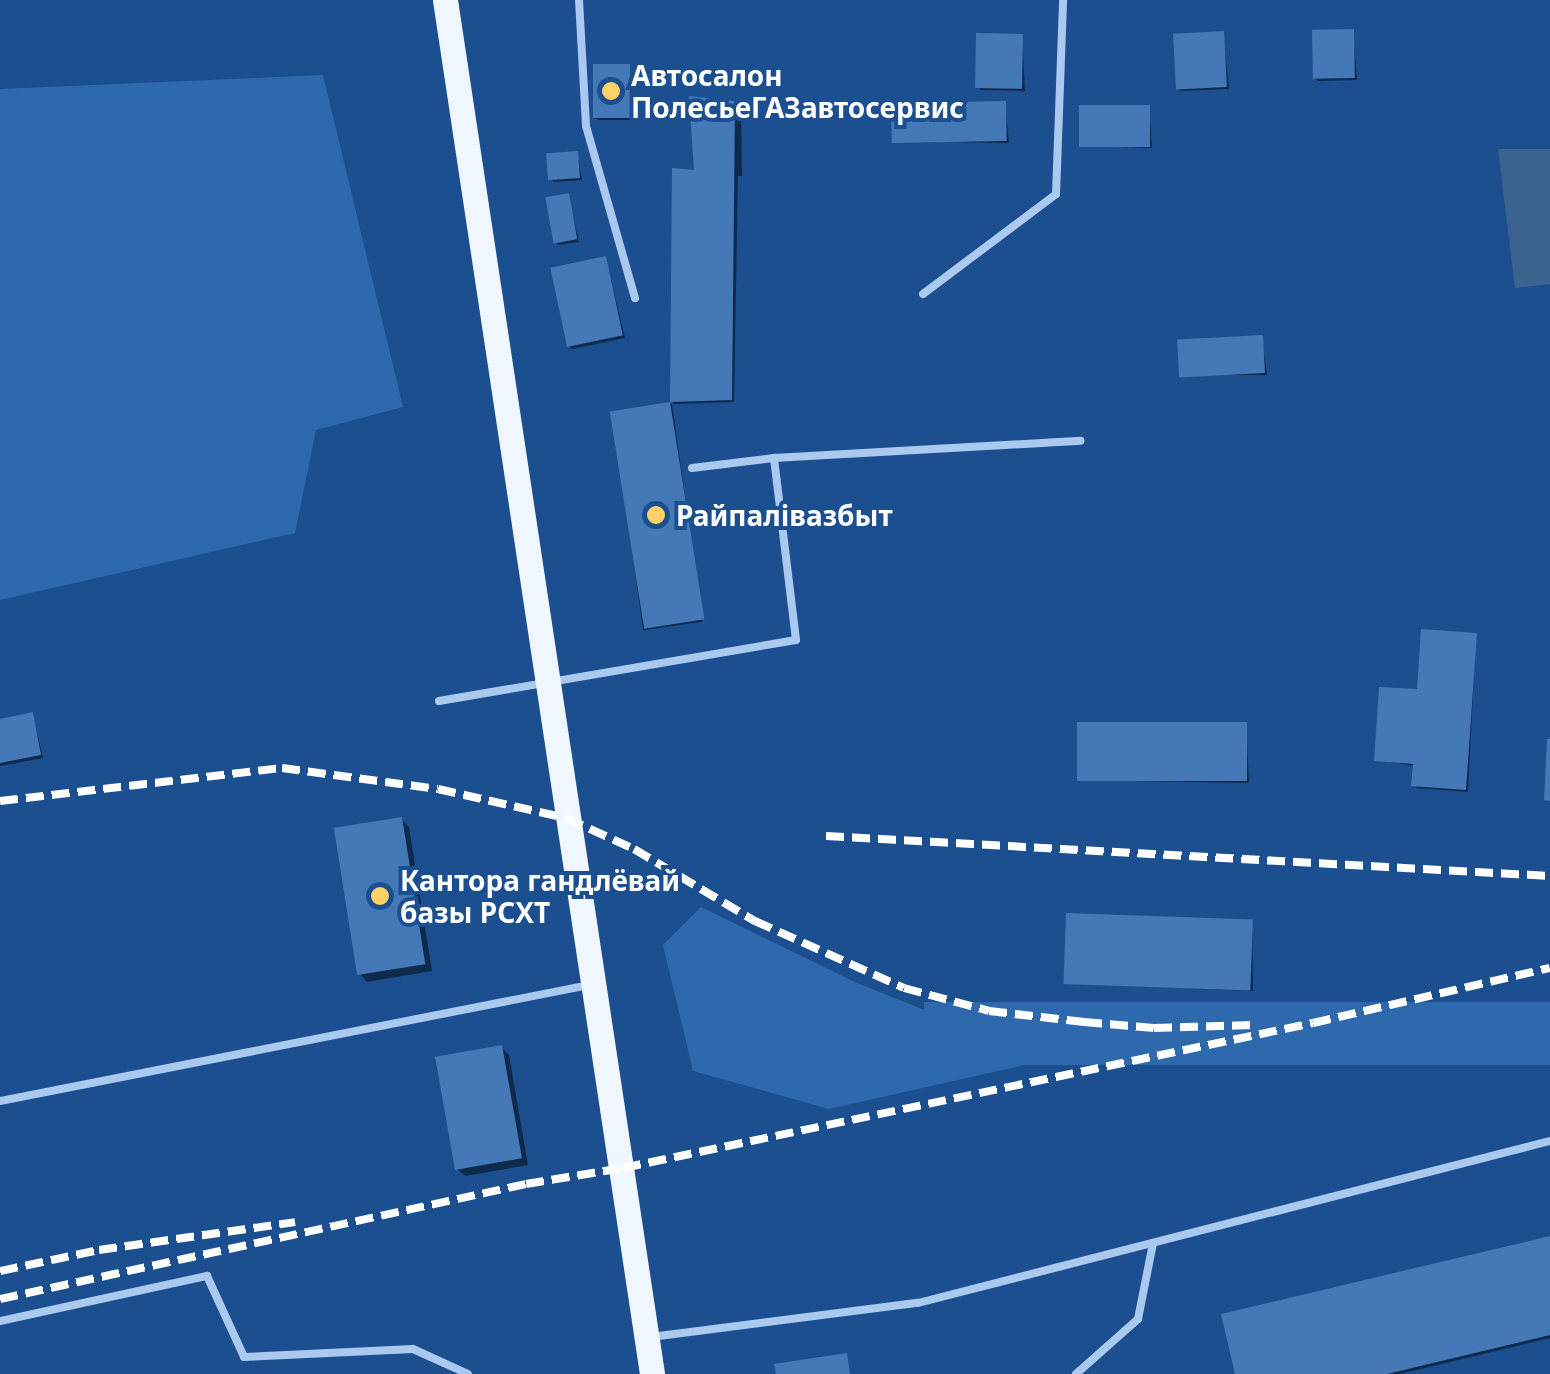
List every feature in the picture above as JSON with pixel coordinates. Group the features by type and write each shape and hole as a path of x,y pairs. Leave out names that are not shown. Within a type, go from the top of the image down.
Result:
{"main road":[{"path":"445,0 544,680 652,1374"}],"lane":[{"path":"580,0 586,126 635,298"},
{"path":"923,294 1056,194 1063,0"},
{"path":"692,468 774,458 1080,441"},
{"path":"439,701 544,680 796,640 774,458"},
{"path":"0,1102 593,984"},
{"path":"646,1338 918,1303 1550,1141"},
{"path":"1076,1374 1138,1319 1153,1243"},
{"path":"0,1322 207,1276 244,1356 413,1349 468,1374"}],"shaded area":[{"path":"323,75 403,407 316,430 295,533 0,600 0,89"},
{"path":"1498,149 1550,149 1550,284 1515,288"},
{"path":"701,907 857,983 962,1025 1144,1038 829,1109 693,1071 663,945"},
{"path":"924,1002 1550,1002 1550,1065 924,1065"}],"building":[{"path":"1354,29 1355,78 1313,79 1312,30"},
{"path":"1224,31 1227,87 1176,90 1173,34"},
{"path":"976,33 1023,34 1022,89 975,88"},
{"name":"Автосалон ПолесьеГАЗавтосервис","path":"593,64 630,64 630,118 593,118"},
{"path":"689,96 735,101 732,400 670,402 672,168 694,170"},
{"path":"1006,101 1007,141 892,143 891,103"},
{"path":"1079,105 1150,105 1150,147 1079,147"},
{"path":"578,151 580,178 548,180 546,153"},
{"path":"569,193 577,239 554,243 545,197"},
{"path":"606,256 623,335 567,347 550,268"},
{"path":"1263,335 1265,373 1179,377 1177,340"},
{"name":"Райпалівазбыт","path":"670,402 704,619 644,629 610,412"},
{"path":"1421,629 1477,633 1466,790 1411,786 1413,764 1374,761 1379,687 1417,689"},
{"path":"33,712 41,755 0,763 0,719"},
{"path":"1077,722 1247,722 1247,781 1077,781"},
{"path":"1550,739 1550,801 1544,800"},
{"name":"Кантора гандлёвай базы РСХТ","path":"402,817 425,964 357,975 334,828"},
{"path":"1066,913 1253,920 1250,990 1064,984"},
{"path":"502,1045 522,1158 455,1170 435,1057"},
{"path":"1550,1236 1550,1335 1387,1374 1235,1374 1221,1314"},
{"path":"847,1353 850,1374 776,1374 774,1364"}],"railway":[{"path":"0,801 282,768 438,789 566,818 634,849 755,921 904,988 989,1011 1084,1022 1154,1028 1253,1025"},
{"path":"826,836 1550,876"},
{"path":"0,1299 526,1184 623,1168 1313,1023 1550,968"},
{"path":"0,1271 99,1250 295,1222"}],"place":[{"name":"Автосалон ПолесьеГАЗавтосервис","path":"611,91"},
{"name":"Райпалівазбыт","path":"656,515"},
{"name":"Кантора гандлёвай базы РСХТ","path":"380,896"}]}
